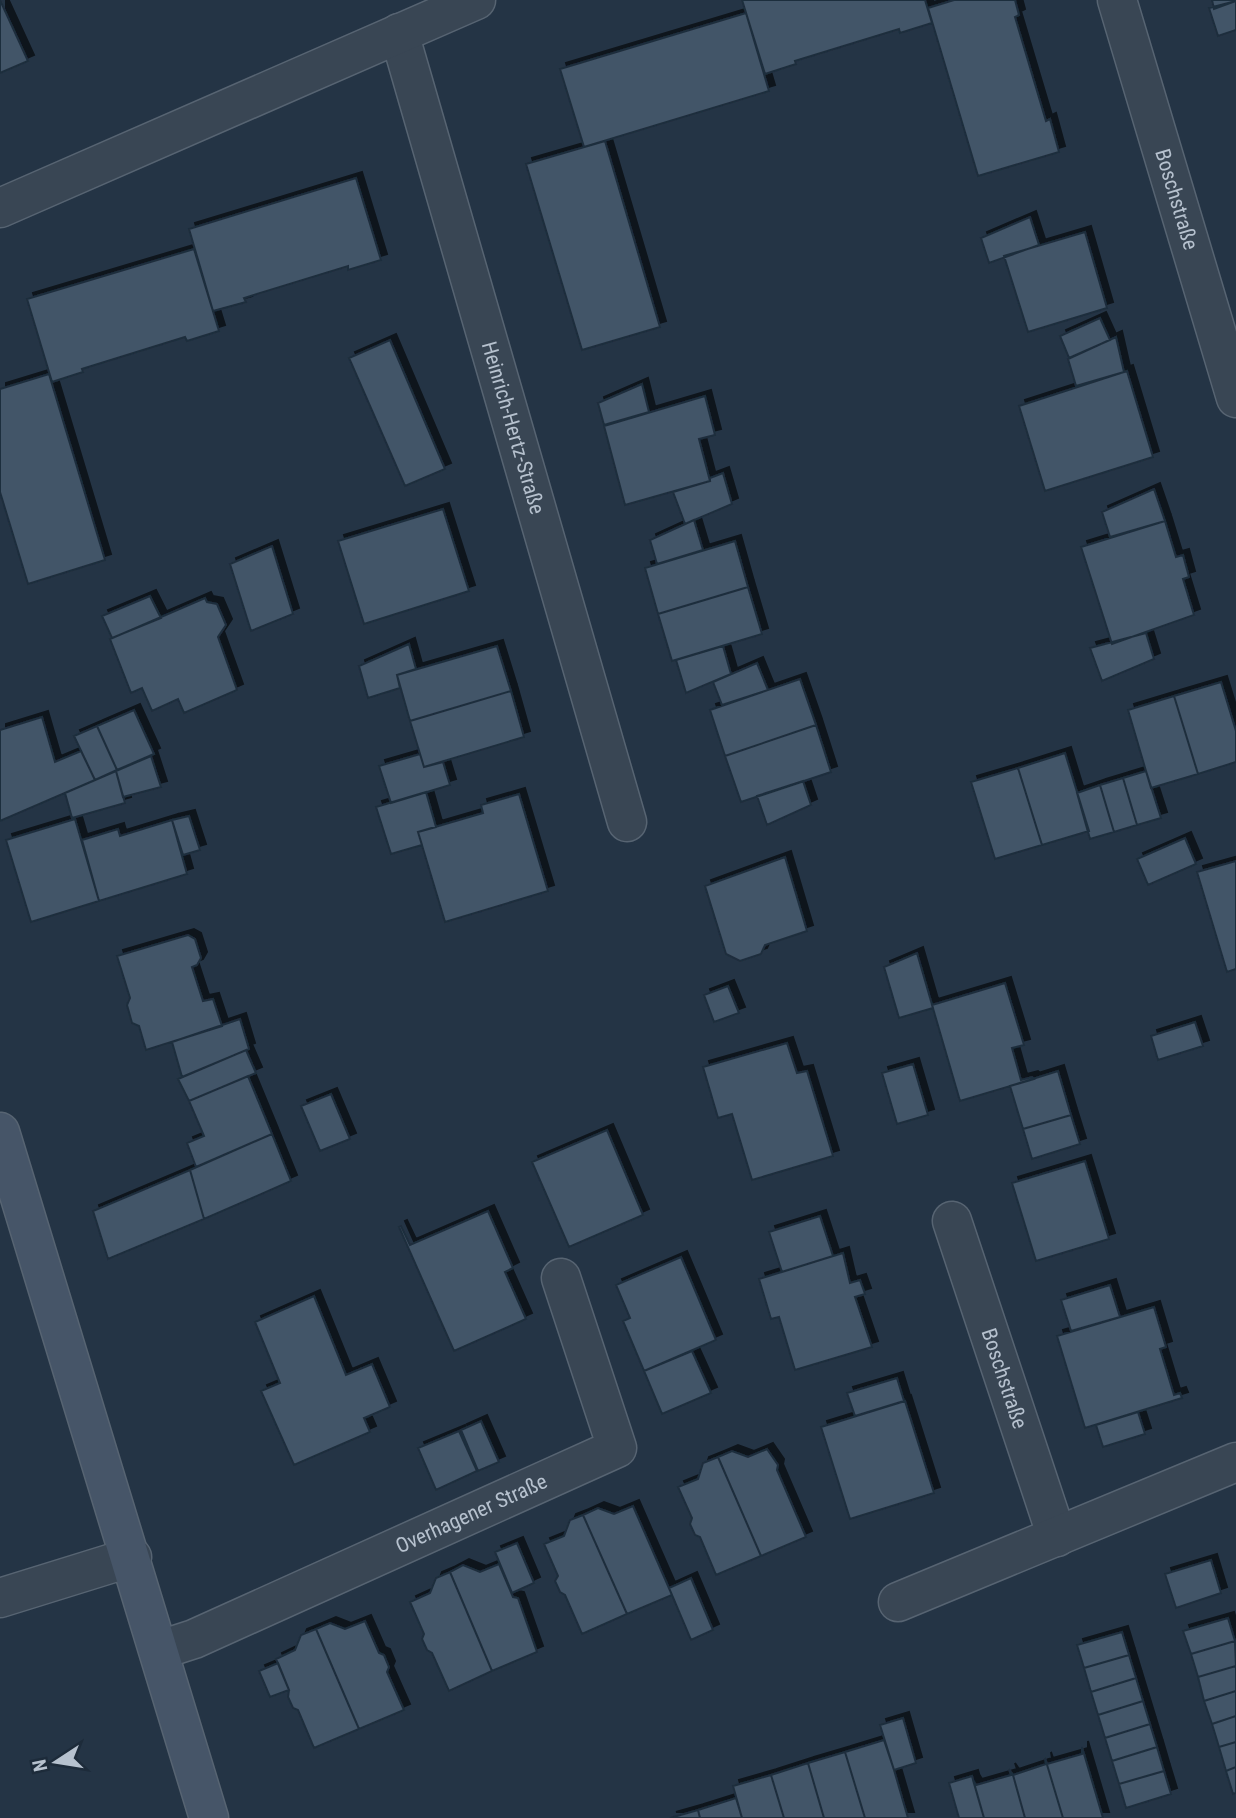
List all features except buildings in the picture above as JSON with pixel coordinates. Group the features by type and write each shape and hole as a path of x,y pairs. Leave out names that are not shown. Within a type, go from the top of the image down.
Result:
{"main road":[{"path":"0,1132 132,1557 209,1818"}],"street":[{"path":"0,208 476,0"},
{"name":"Boschstraße","path":"1117,0 1236,398"},
{"name":"Heinrich-Hertz-Straße","path":"399,33 627,822"},
{"name":"Boschstraße","path":"952,1221 1057,1536"},
{"name":"Overhagener Straße","path":"160,1650 194,1639 617,1448 561,1278"},
{"path":"898,1602 1236,1462"},
{"path":"0,1598 132,1557"}]}
